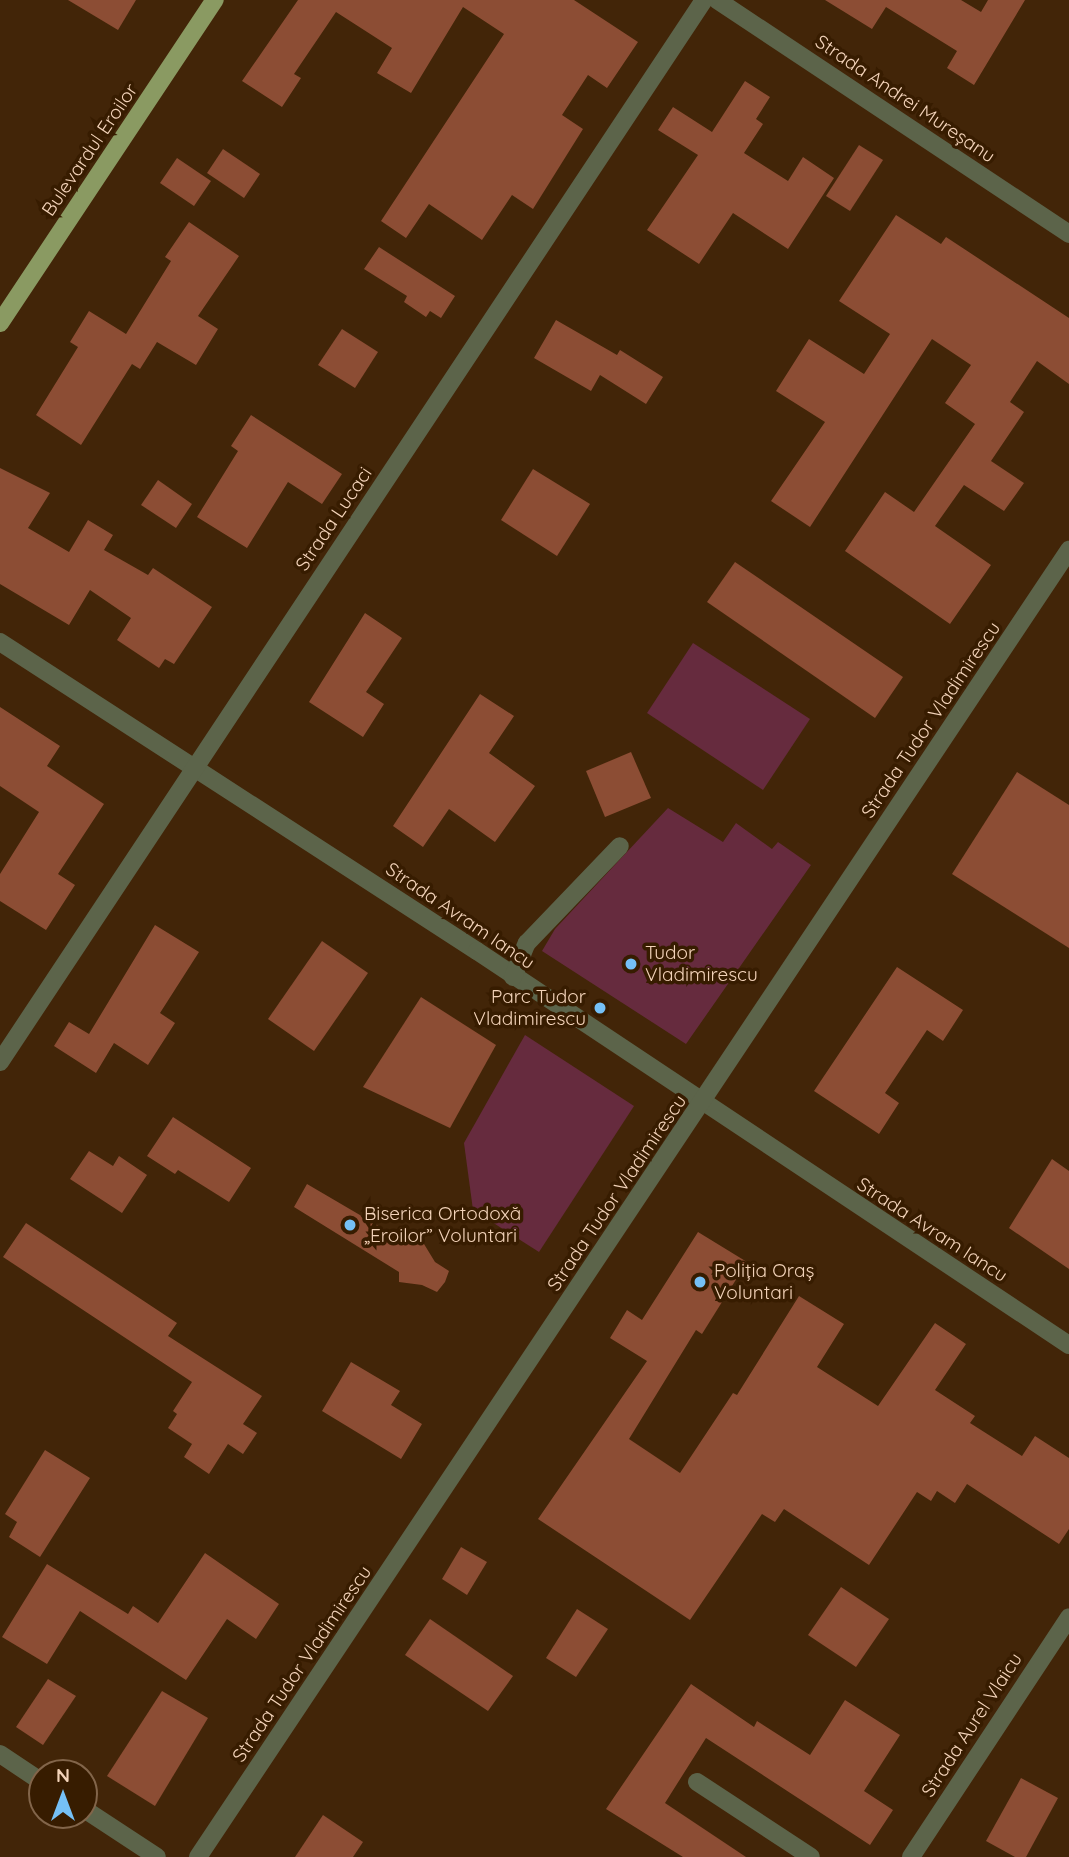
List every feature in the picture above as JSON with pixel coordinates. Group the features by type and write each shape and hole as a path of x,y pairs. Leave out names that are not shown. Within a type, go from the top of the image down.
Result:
{"main road":[{"name":"Bulevardul Eroilor","path":"0,323 215,0"}],"street":[{"name":"Strada Lucaci","path":"0,1062 704,0"},
{"name":"Strada Andrei Mureșanu","path":"717,0 1069,234"},
{"name":"Strada Tudor Vladimirescu","path":"198,1857 1069,550"},
{"name":"Strada Avram Iancu","path":"0,642 513,976 701,1104 1069,1345"},
{"path":"513,976 527,943 620,846"},
{"name":"Strada Aurel Vlaicu","path":"911,1857 1069,1617"},
{"path":"0,1754 28,1773"},
{"path":"697,1782 811,1857"},
{"path":"98,1818 156,1857"}],"shaded area":[{"path":"693,643 810,719 763,790 647,713"},
{"path":"668,808 723,842 736,823 772,849 778,842 811,865 686,1044 542,951 555,929"},
{"path":"525,1035 634,1106 539,1252 473,1210 464,1143"}],"building":[{"path":"68,0 136,0 118,30"},
{"path":"298,0 574,0 638,42 607,88 588,75 562,115 583,129 533,209 512,195 482,240 429,204 406,238 381,221 504,34 463,7 411,93 377,73 392,48 336,12 294,74 301,78 282,107 242,81"},
{"path":"825,0 961,0 981,12 988,0 1025,0 974,85 947,68 957,51 886,7 872,29"},
{"path":"745,81 770,97 756,119 763,124 744,153 788,181 803,157 834,178 788,249 733,213 699,264 647,230 698,155 658,130 673,107 712,132"},
{"path":"859,145 883,160 850,211 826,196"},
{"path":"223,149 260,174 244,198 207,173"},
{"path":"177,158 211,181 194,206 160,183"},
{"path":"896,215 941,244 946,237 1069,318 1069,384 1037,361 1010,402 1024,412 991,461 1024,483 1004,511 964,485 935,526 991,565 950,624 845,551 885,492 914,512 975,424 945,403 971,365 932,339 810,527 771,501 825,422 776,391 809,339 864,374 890,334 839,301"},
{"path":"189,222 239,256 198,316 218,329 196,365 157,342 140,369 132,364 81,445 36,415 78,347 70,342 89,311 126,334 171,261 165,257"},
{"path":"379,247 455,296 441,318 430,311 426,317 404,302 407,296 364,269"},
{"path":"556,320 617,355 620,350 663,377 646,404 600,375 591,391 534,358"},
{"path":"342,329 378,352 355,388 318,365"},
{"path":"251,415 342,474 322,504 288,482 247,548 197,517 238,451 231,446"},
{"path":"0,468 50,493 28,528 69,552 88,520 113,535 104,550 148,575 153,568 212,607 174,664 165,659 159,668 117,640 131,618 90,590 69,625 0,584"},
{"path":"533,469 590,504 557,556 501,520"},
{"path":"158,480 192,504 176,528 141,505"},
{"path":"735,562 903,677 875,718 707,602"},
{"path":"365,613 402,638 366,692 384,704 363,737 309,702"},
{"path":"480,694 514,716 489,753 535,786 495,842 449,809 423,847 393,826"},
{"path":"0,707 60,746 47,766 104,804 58,874 75,885 46,930 0,901 0,874 39,812 0,786"},
{"path":"631,752 651,798 605,817 586,771"},
{"path":"1017,772 1069,805 1069,948 952,874"},
{"path":"155,925 199,952 160,1013 175,1023 148,1065 114,1043 96,1073 54,1046 69,1022 89,1034"},
{"path":"322,941 368,973 314,1051 268,1019"},
{"path":"897,967 963,1010 943,1041 927,1030 885,1093 899,1103 879,1134 814,1091"},
{"path":"421,997 496,1045 450,1128 363,1087"},
{"path":"173,1117 251,1168 229,1202 178,1170 175,1174 147,1156"},
{"path":"89,1151 113,1166 119,1156 147,1175 122,1213 70,1179"},
{"path":"1052,1159 1069,1171 1069,1269 1009,1228"},
{"name":"Biserica Ortodoxă „Eroilor” Voluntari","path":"307,1184 406,1242 424,1244 435,1262 449,1271 445,1282 437,1292 422,1285 399,1282 399,1272 294,1207"},
{"path":"26,1223 177,1323 168,1336 262,1396 243,1424 257,1433 243,1454 228,1444 209,1474 184,1457 192,1444 168,1428 177,1414 173,1411 192,1382 3,1257"},
{"path":"698,1232 747,1262 702,1334 696,1330 629,1439 680,1473 733,1393 737,1395 799,1296 844,1324 817,1367 878,1406 935,1323 966,1344 935,1390 975,1416 970,1423 1022,1456 1035,1436 1069,1458 1069,1529 1059,1544 967,1484 955,1503 937,1491 931,1501 917,1492 869,1565 784,1509 775,1522 762,1514 690,1620 538,1519 647,1361 610,1338 627,1310 642,1320"},
{"path":"351,1362 400,1391 391,1405 422,1424 401,1459 322,1411"},
{"path":"45,1450 90,1478 40,1557 9,1537 17,1522 5,1514"},
{"path":"461,1547 487,1562 467,1595 442,1579"},
{"path":"205,1553 279,1604 256,1639 227,1619 186,1680 80,1611 47,1664 2,1637 47,1564 128,1614 133,1606 158,1623"},
{"path":"841,1587 889,1619 856,1667 808,1635"},
{"path":"577,1609 608,1629 576,1677 546,1658"},
{"path":"430,1619 513,1676 488,1711 405,1655"},
{"path":"48,1679 76,1696 43,1745 16,1727"},
{"path":"691,1684 754,1727 757,1721 810,1755 845,1700 900,1735 864,1791 893,1810 870,1845 706,1738 665,1803 746,1857 683,1857 606,1809"},
{"path":"162,1691 208,1718 155,1806 107,1776"},
{"path":"1021,1778 1058,1798 1026,1857 1015,1857 986,1841"},
{"path":"323,1815 363,1842 353,1857 295,1857"}],"place":[{"name":"Tudor Vladimirescu","path":"631,964"},
{"name":"Parc Tudor Vladimirescu","path":"600,1008"},
{"name":"Biserica Ortodoxă „Eroilor” Voluntari","path":"350,1225"},
{"name":"Poliția Oraș Voluntari","path":"700,1282"}]}
